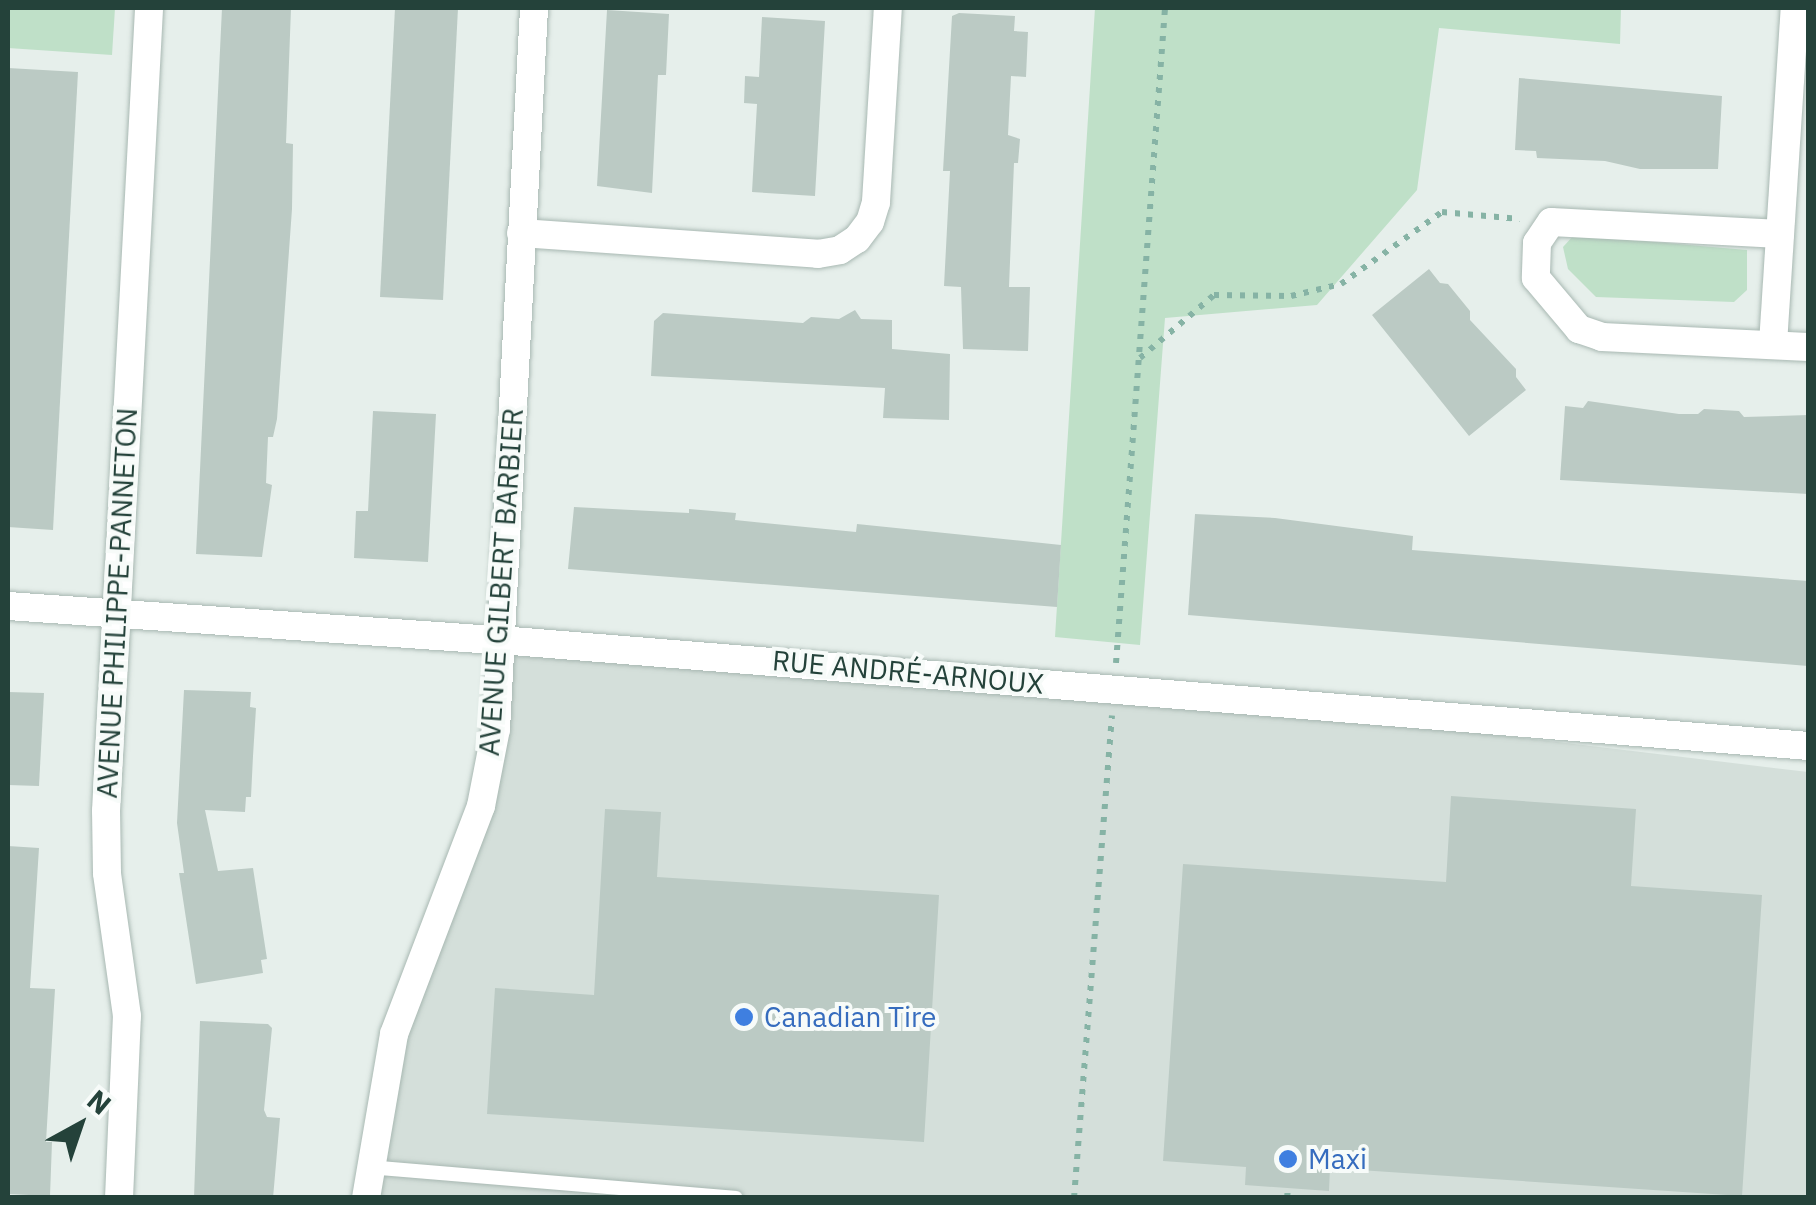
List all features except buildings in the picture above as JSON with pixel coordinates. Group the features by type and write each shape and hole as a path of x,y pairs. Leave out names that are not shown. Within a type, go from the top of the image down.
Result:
{"street":[{"name":"AVENUE PHILIPPE-PANNETON","path":"119,1198 126,1016 107,874 106,811 149,8"},
{"name":"AVENUE GILBERT BARBIER","path":"366,1198 394,1034 482,806 496,730 534,8"},
{"path":"521,233 818,254 840,250 857,239 870,222 876,202 888,8"},
{"path":"1773,344 1794,8"},
{"path":"1780,234 1551,222 1537,244 1536,278 1579,328 1602,337 1808,347"},
{"name":"RUE ANDRÉ-ARNOUX","path":"8,606 500,640 1808,746"}],"lane":[{"path":"369,1168 736,1198"}],"path":[{"path":"1074,1198 1165,8"},
{"path":"1138,359 1214,295 1291,296 1341,284 1442,212 1551,222"}],"shaded area":[{"path":"500,640 1114,689 1808,772 1808,1197 366,1198 384,1079 456,882"}],"green space":[{"path":"8,8 115,8 112,55 8,48"},
{"path":"1095,8 1621,8 1620,44 1439,28 1417,190 1317,305 1165,318 1140,645 1055,637"},
{"path":"1574,235 1747,250 1747,290 1734,302 1596,297 1568,269 1563,247"}],"place":[{"name":"Canadian Tire","path":"744,1017"},
{"name":"Maxi","path":"1288,1159"}]}
